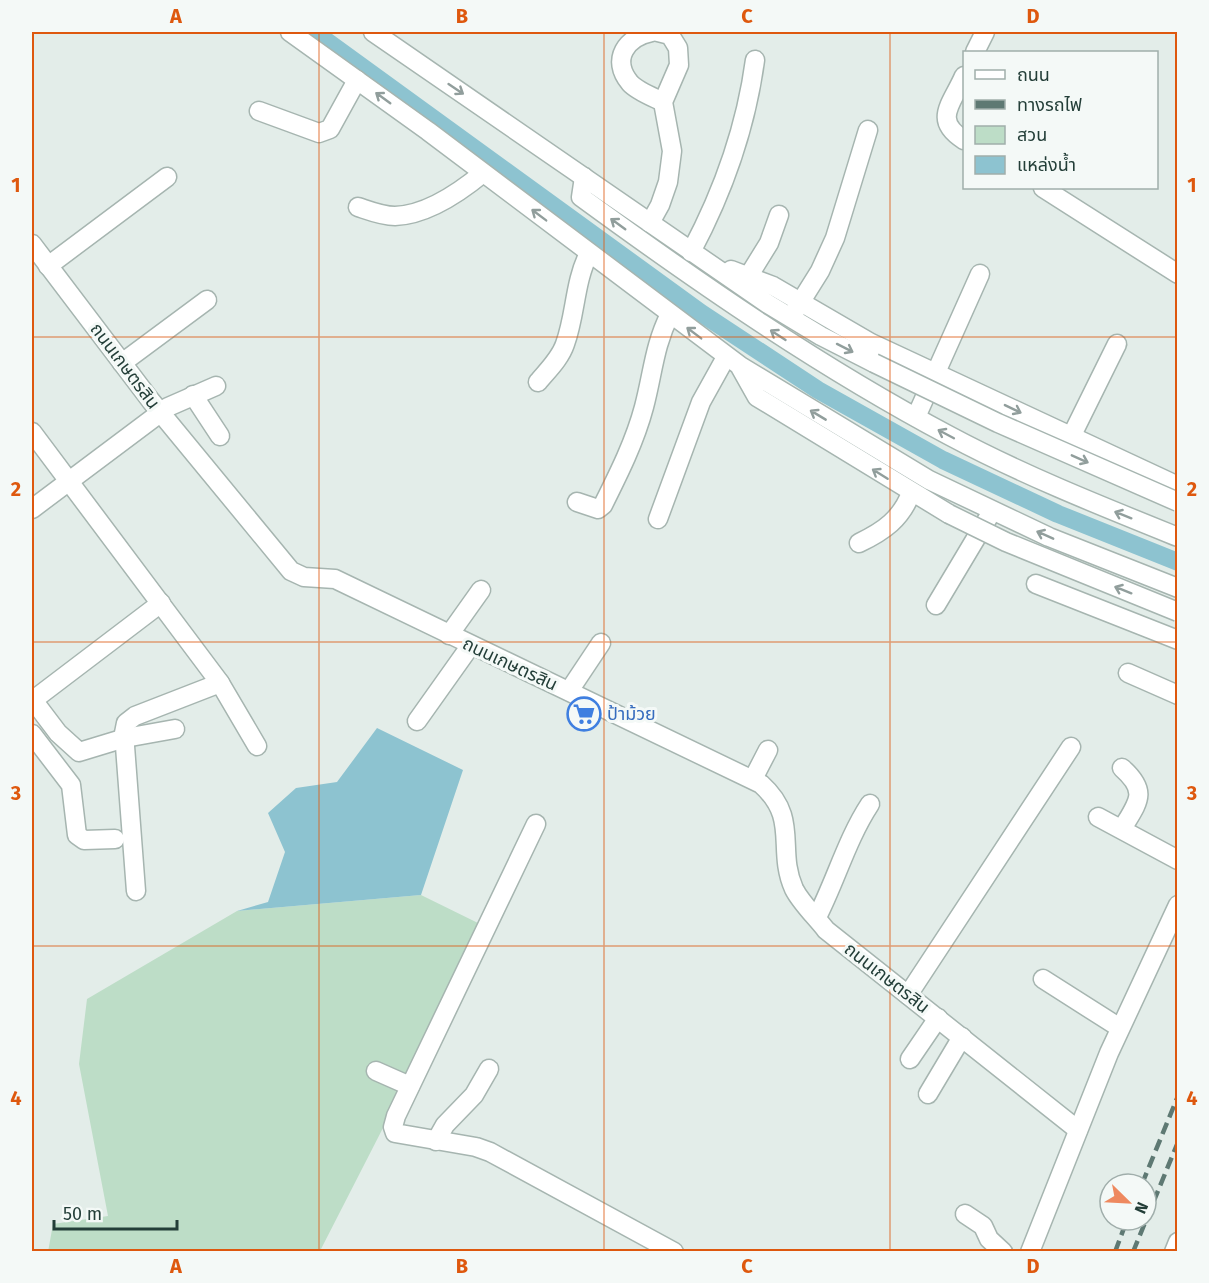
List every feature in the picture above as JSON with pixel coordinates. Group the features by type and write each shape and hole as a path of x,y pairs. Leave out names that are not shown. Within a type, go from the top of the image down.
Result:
{"street":[{"path":"290,32 483,173 733,361 921,476 992,512 1103,560 1178,588"},
{"path":"373,32 691,252 715,268 745,282 790,319 998,423 1178,502"},
{"path":"652,32 630,41 621,52 621,66 631,83 663,102"},
{"path":"650,223 660,205 668,182 672,151 663,102 679,65 678,48 670,35 658,32"},
{"path":"976,51 985,32"},
{"path":"691,252 713,209 736,143 749,101 755,60"},
{"path":"963,78 945,119 947,128 963,139"},
{"path":"259,111 319,133 330,129 357,80"},
{"path":"790,319 820,271 835,238 868,130"},
{"path":"358,207 380,215 414,213 449,197 483,173"},
{"path":"48,266 167,177"},
{"path":"584,177 581,197 801,350 916,417 1066,492 1178,537"},
{"path":"1045,189 1178,274"},
{"path":"745,282 769,243 779,215"},
{"name":"ถนนเกษตรสิน","path":"32,244 161,414 291,571 304,577 335,579 753,778 770,792 786,821 788,867 792,882 795,890 826,930 1078,1130"},
{"path":"538,382 561,354 566,343 577,282 590,253"},
{"path":"916,417 980,274"},
{"path":"745,282 772,286 871,343 1178,486"},
{"path":"122,363 207,300"},
{"path":"577,502 598,508 603,505 619,473 639,425 657,341 669,314"},
{"path":"1071,437 1117,344"},
{"path":"733,361 757,397 911,493 982,530 1178,612"},
{"path":"658,519 701,402 733,361"},
{"path":"32,509 161,414 194,395 216,386"},
{"path":"194,395 220,436"},
{"path":"32,432 220,683 257,746"},
{"path":"859,543 896,521 905,509 911,493"},
{"path":"936,605 992,512"},
{"path":"1036,584 1178,640"},
{"path":"449,635 481,590"},
{"path":"160,603 32,701 58,733 79,752 125,738 175,729"},
{"path":"569,691 601,643"},
{"path":"417,721 471,645"},
{"path":"1128,672 1178,696"},
{"path":"136,891 125,738 126,723 135,716 220,683"},
{"path":"32,734 71,785 77,835 84,840 115,839"},
{"path":"908,995 1071,747"},
{"path":"753,778 768,750"},
{"path":"1122,768 1136,780 1139,789 1136,805 1122,829"},
{"path":"817,917 839,872 851,838 870,804"},
{"path":"1098,817 1178,860"},
{"path":"536,824 410,1086 393,1127 395,1133 476,1147 490,1152 674,1251"},
{"path":"1030,1251 1120,1028 1178,904"},
{"path":"1043,979 1120,1028"},
{"path":"910,1059 938,1018"},
{"path":"928,1094 962,1037"},
{"path":"436,1141 445,1125 474,1095 489,1069"},
{"path":"376,1071 410,1086"},
{"path":"965,1214 983,1226 989,1239 1003,1251"},
{"path":"1174,1251 1178,1242"}],"green space":[{"path":"421,895 480,924 385,1124 320,1251 48,1252 53,1224 108,1216 79,1064 87,999 237,911"}],"water":[{"path":"377,728 463,770 421,895 237,911 268,902 285,852 268,813 296,788 337,782"}],"waterway":[{"path":"314,32 701,313 818,390 943,460 1058,514 1178,562"}],"railway":[{"path":"1147,1172 1178,1096"},
{"path":"1133,1252 1178,1142"},
{"path":"1115,1252 1122,1232"}],"place":[{"name":"ป้าม้วย","path":"584,714"}]}
